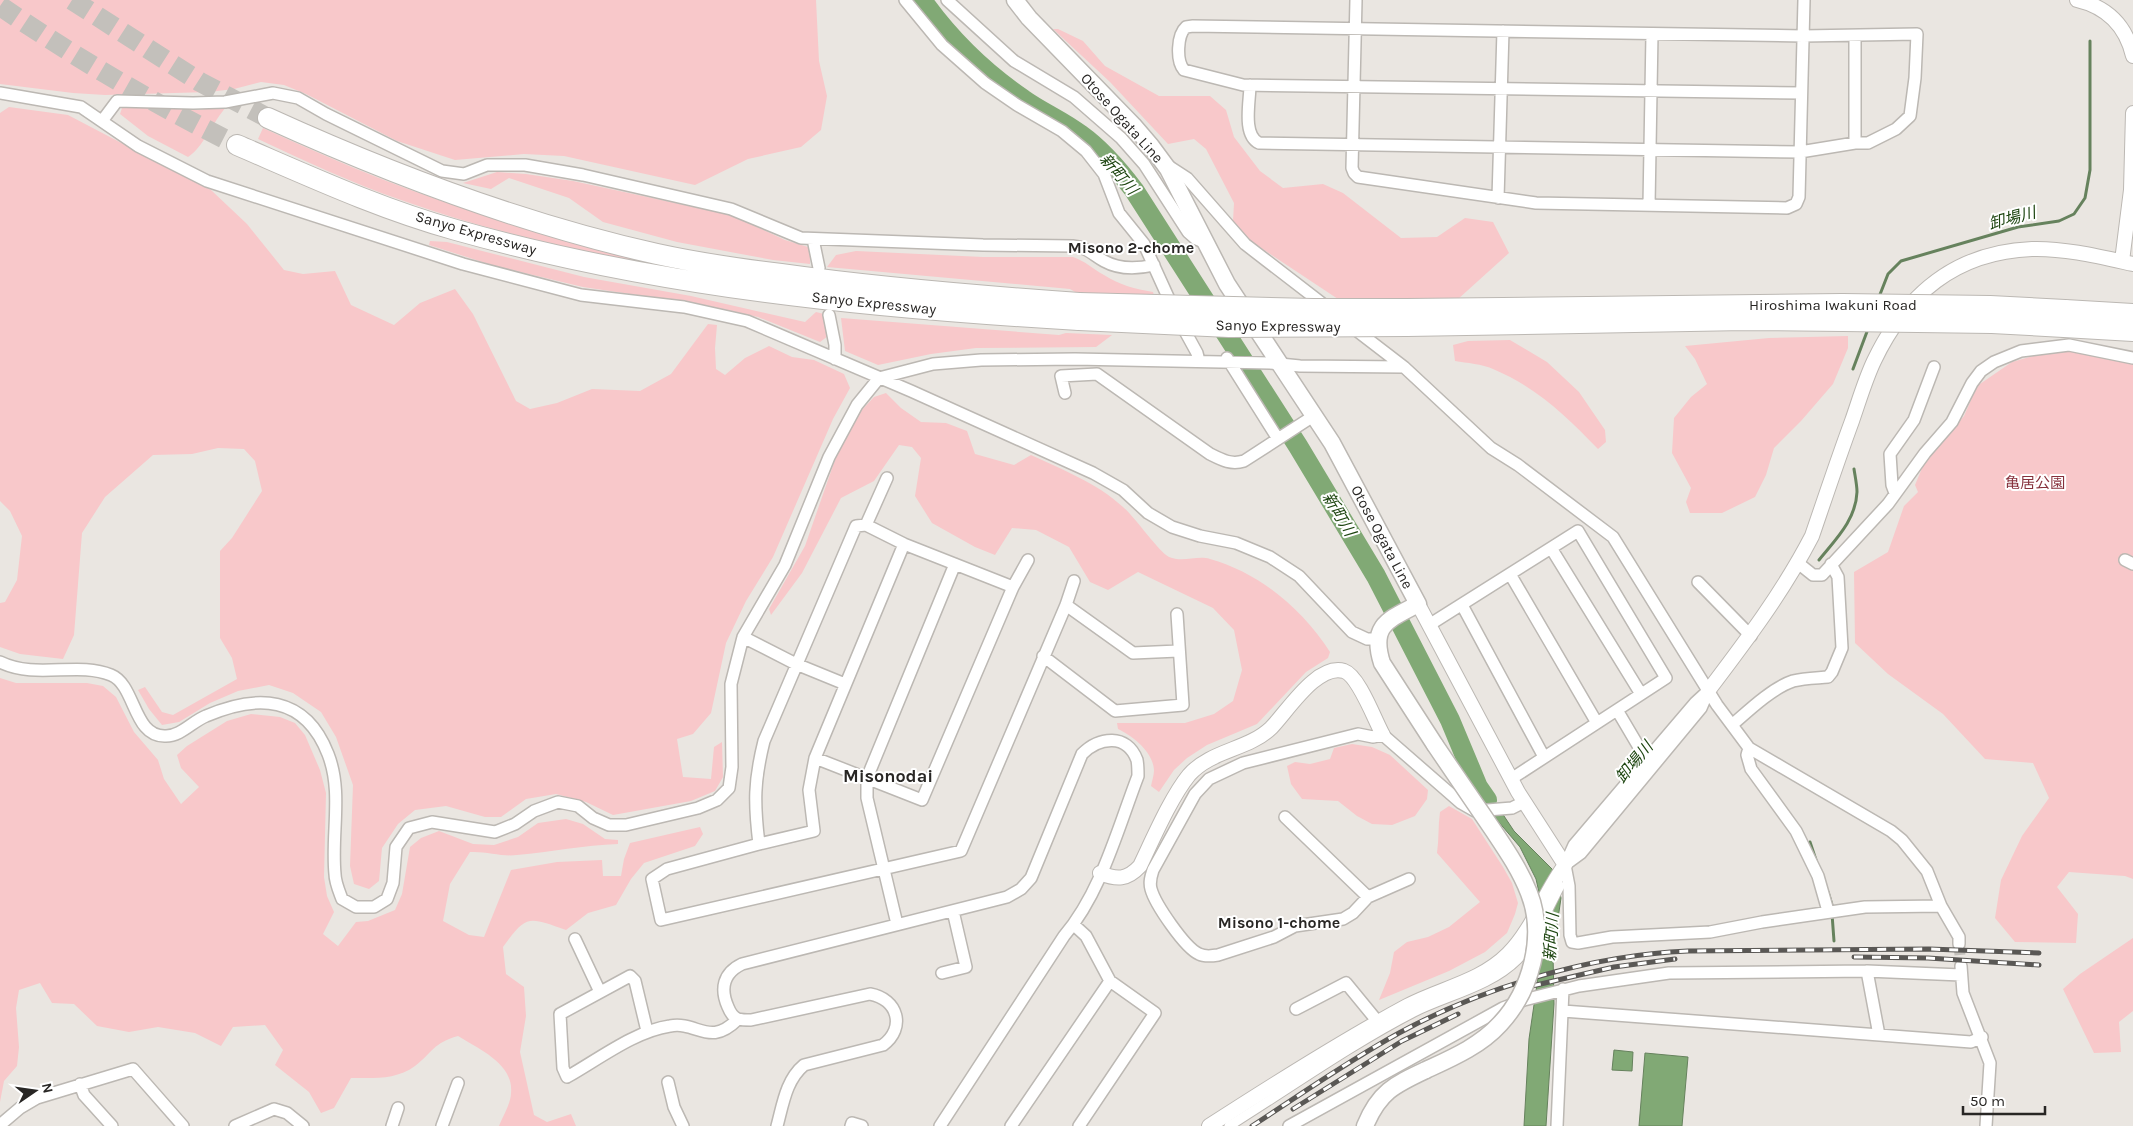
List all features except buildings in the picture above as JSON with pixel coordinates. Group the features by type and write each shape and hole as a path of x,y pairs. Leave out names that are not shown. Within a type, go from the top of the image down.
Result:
{"highway":[{"name":"Sanyo Expressway","path":"268,118 345,153 492,209 561,230 657,254 720,266 1079,311 1229,326 1305,327 1527,318"},
{"name":"Sanyo Expressway","path":"237,145 365,199 454,229 548,253 716,285 882,305 1079,311 1486,307 1527,318"},
{"name":"Hiroshima Iwakuni Road","path":"1527,318 1842,312 1992,323 2133,314"},
{"name":"Hiroshima Iwakuni Road","path":"2064,318 2133,331"}],"main road":[{"name":"Otose Ogata Line","path":"1015,0 1029,18 1133,125 1162,161 1182,194 1227,283 1275,363 1340,457 1415,606 1386,622 1378,632 1378,639"},
{"path":"1365,1126 1372,1108 1391,1088 1455,1057 1482,1040 1500,1024 1518,1000 1528,977 1534,954 1536,931 1535,911 1518,868 1382,663 1378,652 1378,639"}],"street":[{"path":"905,0 942,45 985,83 1017,105 1062,131 1086,151 1104,174 1119,213 1144,244 1199,361"},
{"path":"947,0 1014,61 1074,97 1110,127 1144,164 1188,232 1197,239 1207,243"},
{"path":"1356,0 1352,168 1358,177 1536,203 1791,208 1798,199 1804,0"},
{"path":"2077,0 2090,3 2110,16 2126,34 2133,56"},
{"path":"1250,85 1249,130 1256,142 1800,152 1855,143 1868,143 1882,138 1906,121 1910,116 1915,78 1917,34 1803,36 1193,26 1183,29 1180,36 1179,61 1184,70 1250,85 1801,93"},
{"path":"1498,198 1503,32"},
{"path":"1649,205 1652,34"},
{"path":"1855,36 1855,143"},
{"path":"0,93 81,107 138,146 207,181 464,264 581,295 684,307 747,321 972,418 1093,473 1122,490 1148,514 1172,527 1200,536 1236,543 1270,557 1299,576 1352,632 1367,639 1378,639"},
{"path":"102,121 117,101 224,102 273,93 298,98 326,114 442,171 464,174 487,165 525,165 583,174 731,209 801,238 983,246 1073,246 1084,247 1104,261 1120,267 1135,268 1154,265"},
{"path":"1229,1126 1382,1030 1415,1012 1478,986 1496,976 1518,959 1528,945 1574,845 1695,703 1708,691 1751,636 1798,563 1812,536 1873,361 1898,319 1928,285 1954,269 1980,258 2010,251 2034,249 2127,262 2133,114"},
{"path":"1162,161 1187,178 1245,244 1404,367 1491,448 1518,465 1613,537 1708,691 1749,748 1902,840 1927,871 1941,906 1959,937 1959,944"},
{"path":"813,239 819,268"},
{"path":"829,315 835,345 835,359"},
{"path":"1798,563 1814,575 1822,574 1888,504 1925,453 1952,422 1976,377 1994,362 2021,351 2069,345 2133,358"},
{"path":"0,662 12,668 31,671 95,671 113,675 125,689 139,717 150,732 166,736 180,732 205,716 242,703 270,702 294,711 311,724 328,754 336,793 335,875 342,899 356,907 374,906 387,899 393,882 396,847 410,828 432,822 495,832 558,802 578,806 593,818 609,825 626,825 698,808 717,800 729,788 731,774 731,684 743,637 785,565 829,457 857,405 879,378 933,364 982,360 1230,360 1300,366 1404,367"},
{"path":"1230,360 1279,438"},
{"path":"1895,492 1892,485 1890,454 1914,420 1934,367"},
{"path":"1065,393 1061,376 1097,374 1210,454 1227,462 1236,463 1244,462 1311,417"},
{"path":"866,525 887,478"},
{"path":"759,844 755,808 756,772 764,741 856,526 866,525 904,544 1013,587"},
{"path":"1429,625 1578,531 1666,678 1511,779"},
{"path":"904,544 815,758 808,790 814,831 667,869 652,879 661,920 961,851 1066,605 1074,581"},
{"path":"1551,548 1641,694"},
{"path":"815,758 922,800 1013,587 1028,560"},
{"path":"897,924 867,798 867,778 955,564"},
{"path":"1732,725 1753,707 1786,684 1795,680 1828,677 1832,672 1842,648 1838,577 1831,564"},
{"path":"1510,574 1596,723"},
{"path":"1698,582 1751,636"},
{"path":"1066,605 1133,653 1178,651"},
{"path":"1462,605 1544,757"},
{"path":"1415,606 1429,625 1511,779 1520,804 1569,886 1570,935 1572,942 1578,943 1612,937 1710,932 1828,911 1864,907 1941,906"},
{"path":"1044,656 1115,712 1182,705 1177,614"},
{"path":"743,637 796,664 845,684"},
{"path":"1100,873 1117,879 1126,877 1134,872 1140,866 1190,775 1204,763 1261,736 1311,684 1323,676 1342,670 1350,674 1356,682 1383,735 1461,803 1475,811 1512,808 1520,804"},
{"path":"1210,1126 1378,1022 1410,1004 1483,974 1509,954 1561,875 1702,708 1708,691"},
{"path":"1617,710 1643,754 1648,758"},
{"path":"1383,735 1358,734 1274,754 1243,763 1209,779 1195,794 1153,870 1150,879 1151,890 1186,945 1199,954 1209,956 1274,937 1284,930 1303,924 1343,919 1353,913 1368,897 1409,879"},
{"path":"777,1126 794,1073 804,1065 883,1045 894,1034 897,1019 891,1005 880,996 870,994 750,1020 738,1019 731,1014 722,990 725,979 733,968 897,924 953,912 1007,897 1021,890 1031,878 1082,754 1090,746 1103,740 1117,740 1129,747 1137,761 1138,776 1093,892 1074,925 1064,936 940,1126"},
{"path":"1749,748 1747,755 1751,769 1796,831 1818,876 1828,911"},
{"path":"1285,817 1368,897"},
{"path":"942,973 966,968 953,912"},
{"path":"1074,925 1086,936 1110,981 1155,1013 1079,1126"},
{"path":"575,939 600,992"},
{"path":"1289,1126 1467,1026 1503,1008 1559,990 1669,973 1961,970 1967,1005 1982,1038 1990,1063 1986,1126"},
{"path":"1867,971 1879,1035"},
{"path":"647,1031 635,981 630,976 560,1014 563,1068 568,1077 647,1031 673,1025 707,1034 730,1027 738,1019"},
{"path":"1011,1126 1110,981"},
{"path":"1296,1009 1346,982 1378,1022"},
{"path":"1558,1126 1563,1010 1559,990"},
{"path":"1563,1010 1971,1042 1982,1038"},
{"path":"0,1125 20,1108 37,1098 133,1069 183,1126"},
{"path":"668,1082 674,1107 683,1126"},
{"path":"442,1126 458,1083"},
{"path":"80,1084 84,1095 112,1126"},
{"path":"235,1126 274,1108 288,1113 303,1126"},
{"path":"392,1126 398,1108"},
{"path":"851,1126 852,1123 862,1126"}],"green space":[{"path":"0,0 816,0 819,61 827,96 821,130 801,147 748,159 695,185 564,156 524,154 455,160 397,141 306,94 284,85 261,82 234,89 209,92 105,95 0,84"},
{"path":"1053,29 1058,29 1083,41 1105,66 1159,96 1210,96 1226,110 1234,137 1260,171 1283,188 1323,184 1343,193 1401,238 1437,237 1465,218 1493,222 1509,253 1457,300 1344,303 1252,242 1233,221 1234,203 1206,149 1194,139 1168,144 1110,82"},
{"path":"145,106 198,110 227,106 203,141 188,157 148,136 120,114 122,108"},
{"path":"9,107 68,115 211,190 247,224 284,270 303,274 335,271 351,305 394,325 420,303 455,289 473,314 516,401 530,409 557,403 592,389 640,391 671,374 708,324 717,325 716,369 725,375 745,358 769,346 792,357 814,360 844,374 850,388 833,419 773,557 746,601 726,643 711,713 693,734 677,739 683,777 711,779 714,747 722,742 723,777 715,791 691,801 613,815 586,802 556,794 526,799 501,817 485,817 446,806 415,810 398,824 382,848 379,881 369,889 354,884 350,866 353,785 336,737 321,712 293,693 269,685 238,691 210,703 179,722 162,725 149,709 138,690 145,687 162,712 173,715 237,679 232,658 220,638 220,551 232,538 262,491 255,461 244,449 218,448 192,454 153,455 105,497 82,533 74,635 63,659 20,654 0,647 0,603 5,602 17,580 22,536 10,511 0,501 0,113"},
{"path":"263,128 325,156 450,204 535,230 686,268 686,270 542,241 436,212 365,186 258,139"},
{"path":"497,172 573,181 731,215 785,240 808,247 810,264 773,260 677,242 603,222 569,198 509,178 491,189 463,183"},
{"path":"430,241 447,242 584,277 691,296 805,322 816,312 824,314 828,336 820,342 758,317 704,305 583,287 495,266 429,245"},
{"path":"856,251 983,257 1073,257 1116,281 1134,288 1153,292 1154,296 1077,293 1070,289 827,267 836,255"},
{"path":"841,318 1059,335 1066,333 1112,335 1096,347 976,348 931,354 878,365 845,351"},
{"path":"1848,336 1848,348 1833,384 1801,421 1774,448 1766,475 1755,497 1722,513 1690,513 1686,502 1691,488 1672,453 1674,418 1691,397 1707,384 1695,359 1685,346 1769,338"},
{"path":"1510,340 1547,362 1579,392 1605,430 1606,442 1598,449 1550,403 1509,376 1484,366 1455,361 1453,345 1468,341"},
{"name":"亀居公園","path":"2068,350 2133,363 2133,879 2125,876 2069,872 2057,887 2078,914 2076,943 2015,942 1995,918 2001,880 2022,836 2049,798 2033,763 1985,759 1943,714 1888,674 1855,643 1854,572 1888,552 1904,506 1918,492 1915,485 1925,461 1964,416 1977,386 2012,362 2040,354"},
{"path":"886,393 901,408 921,422 946,423 967,431 975,454 1014,465 1031,455 1091,484 1123,507 1164,554 1169,557 1174,559 1210,559 1246,573 1263,583 1293,607 1319,636 1330,652 1328,658 1306,672 1257,724 1207,745 1187,758 1174,770 1159,792 1151,786 1154,770 1150,757 1136,740 1118,729 1117,723 1185,723 1214,714 1233,701 1242,670 1234,630 1213,608 1138,572 1108,590 1090,582 1069,547 1036,530 1012,528 995,555 975,547 932,523 915,496 921,458 912,447 899,445 874,481 841,498 802,573 771,615 769,609 805,546 836,457 859,413 874,397"},
{"path":"0,678 16,683 87,683 103,686 116,697 134,732 158,760 164,779 181,804 199,787 181,768 177,755 187,746 227,721 251,714 280,717 295,723 305,735 320,770 326,793 324,877 327,896 334,912 323,934 338,946 356,922 368,921 395,910 402,894 410,847 421,838 439,831 473,844 494,845 518,837 538,823 566,819 583,824 605,839 618,840 618,844 517,855 470,852 450,884 443,921 469,935 484,937 511,870 557,862 602,860 603,876 621,876 624,859 630,843 700,827 703,834 695,846 644,863 631,879 616,905 588,913 566,930 536,921 529,921 523,924 511,936 503,947 506,974 524,987 526,1016 520,1052 534,1115 547,1122 571,1114 576,1126 499,1126 511,1097 507,1074 494,1058 458,1036 438,1045 408,1071 384,1077 351,1078 334,1108 321,1113 309,1092 275,1065 283,1050 265,1025 233,1027 221,1046 195,1033 158,1027 129,1032 97,1026 74,1004 52,1003 40,983 19,990 16,1008 19,1047 17,1066 4,1081 0,1102"},
{"path":"1352,744 1372,747 1390,755 1428,790 1427,799 1415,816 1392,825 1372,824 1357,816 1338,801 1302,799 1291,784 1287,766 1295,762 1310,764 1330,759 1334,748"},
{"path":"1449,806 1472,819 1503,867 1512,883 1518,903 1515,914 1507,933 1485,952 1449,971 1379,1000 1390,973 1394,952 1407,942 1428,937 1449,927 1480,902 1437,853 1440,812"},
{"path":"2133,938 2133,1011 2119,1022 2121,1052 2094,1053 2063,989 2080,974"}],"water":[{"path":"1473,775 1484,794 1496,804 1514,831 1555,872 1561,898 1553,953 1554,1004 1546,1126 1524,1126 1529,1039 1546,923 1536,879 1520,847 1497,820 1477,789"},
{"path":"1614,1050 1633,1052 1632,1071 1612,1070"},
{"path":"1645,1053 1688,1057 1682,1126 1639,1126"}],"waterway":[{"name":"新町川","path":"922,0 944,28 981,66 1023,99 1067,125 1089,141 1109,160 1134,190 1298,446 1376,576 1450,720 1478,787 1487,800"},
{"name":"卸場川","path":"1879,297 1888,274 1901,261 2018,227 2059,221 2074,214 2085,198 2090,170 2090,41"},
{"name":"卸場川","path":"1853,369 1868,329"},
{"name":"卸場川","path":"1819,560 1844,529 1853,512 1857,492 1854,469"},
{"path":"1810,842 1816,860"},
{"path":"1828,892 1832,905"},
{"path":"1832,914 1834,941"}],"tunnel":[{"path":"72,0 200,82 268,118"},
{"path":"0,6 116,80 237,145"},
{"path":"1959,944 1961,966"}],"railway":[{"path":"1252,1126 1361,1055 1432,1016 1502,988 1539,976 1577,967 1614,959 1688,951 1929,949 2039,953"},
{"path":"1854,957 1928,958 2039,965"},
{"path":"1532,986 1614,967 1675,959"},
{"path":"1293,1109 1402,1041 1458,1014"}],"district":[{"name":"Misono 2-chome","path":"1131,247"},
{"name":"Misonodai","path":"888,776"},
{"name":"Misono 1-chome","path":"1279,922"}]}
